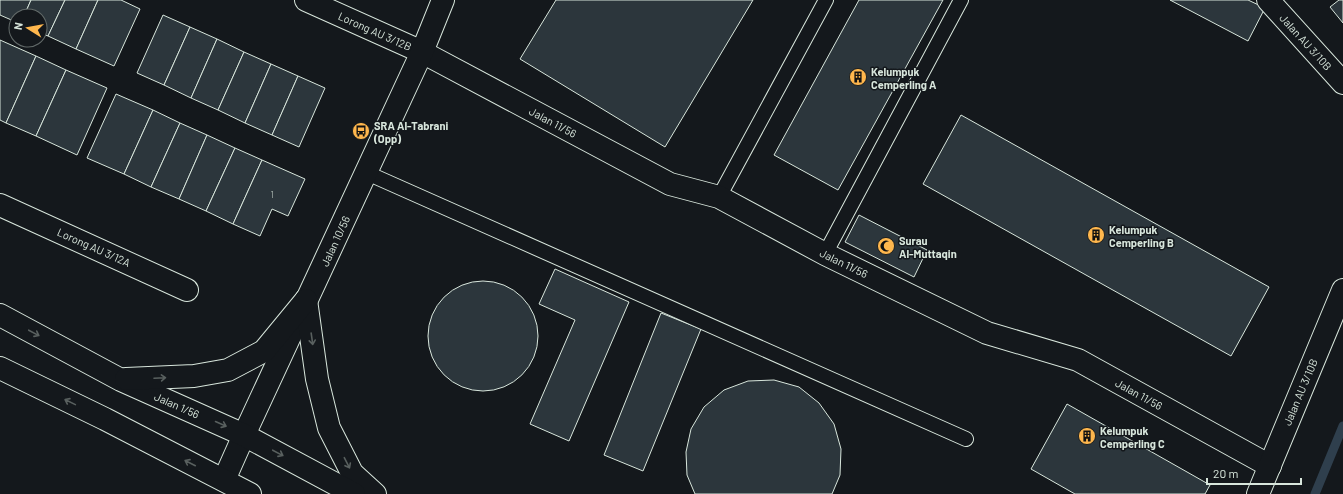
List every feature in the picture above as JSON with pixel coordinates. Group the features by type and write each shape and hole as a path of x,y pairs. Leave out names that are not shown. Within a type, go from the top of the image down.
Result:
{"street":[{"name":"Lorong AU 3/12B","path":"306,0 422,52"},
{"name":"Jalan 10/56","path":"224,480 306,300 367,173 422,52 443,0"},
{"name":"Jalan AU 3/10B","path":"1268,0 1343,84"},
{"name":"Jalan 11/56","path":"422,52 670,184 719,197 824,254 987,333 1078,360 1270,466"},
{"name":"Lorong AU 3/12A","path":"0,205 187,290"},
{"name":"Jalan AU 3/10B","path":"1258,494 1343,290"},
{"path":"121,380 194,376 228,370 264,352 306,300"},
{"path":"306,300 317,379 329,428 352,473 375,494"},
{"name":"Jalan 1/56","path":"0,315 121,380 244,435 354,494"},
{"path":"0,368 105,419 250,494"}],"lane":[{"path":"719,197 826,0"},
{"path":"824,254 961,0"},
{"path":"367,173 966,438"}],"building":[{"path":"0,0 31,0 28,8 8,8 8,18 0,15"},
{"path":"31,0 65,0 48,36 48,8 28,8"},
{"path":"65,0 98,0 76,49 48,36"},
{"path":"98,0 121,0 140,9 114,66 76,49"},
{"path":"556,0 753,0 665,147 520,59"},
{"name":"Kelumpuk Cemperling A","path":"859,0 943,0 838,190 774,155"},
{"path":"1170,0 1248,0 1265,8 1248,41"},
{"path":"1339,0 1343,0 1343,23 1330,7"},
{"path":"163,15 190,27 164,85 137,73"},
{"path":"190,27 217,39 191,98 164,85"},
{"path":"217,39 244,52 218,110 191,98"},
{"path":"0,40 8,44 8,48 18,48 36,56 6,123 0,120"},
{"path":"244,52 271,64 245,123 218,110"},
{"path":"36,56 66,70 36,136 6,123"},
{"path":"271,64 298,76 272,135 245,123"},
{"path":"66,70 107,88 77,155 36,136"},
{"path":"298,76 325,88 299,147 272,135"},
{"path":"116,94 153,110 124,174 87,158"},
{"path":"153,110 180,123 151,187 124,174"},
{"name":"Kelumpuk Cemperling B","path":"961,115 1269,287 1231,356 923,184"},
{"path":"180,123 207,135 179,199 151,187"},
{"path":"207,135 235,148 206,211 179,199"},
{"path":"235,148 262,160 233,224 206,211"},
{"path":"262,160 305,179 288,216 272,209 260,236 233,224"},
{"name":"Surau Al-Muttaqin","path":"859,215 927,250 914,277 845,242"},
{"path":"555,269 629,302 569,441 530,424 575,320 539,304"},
{"path":"483,281 504,285 514,290 522,297 529,305 534,315 538,336 534,357 529,367 522,375 514,382 504,387 483,391 462,387 452,382 444,375 437,367 432,357 428,336 432,315 437,305 444,297 452,290 462,285"},
{"path":"661,313 701,329 643,471 604,455"},
{"path":"774,380 799,387 819,403 834,424 841,449 840,475 832,494 695,494 687,475 686,452 691,429 704,407 724,390 748,381"},
{"name":"Kelumpuk Cemperling C","path":"1067,404 1210,485 1205,494 1075,494 1031,469"}],"waterway":[{"path":"1315,494 1343,426"}],"place":[{"name":"Kelumpuk Cemperling A","path":"858,77"},
{"name":"SRA Al-Tabrani (Opp)","path":"361,131"},
{"name":"Kelumpuk Cemperling B","path":"1096,235"},
{"name":"Surau Al-Muttaqin","path":"886,246"},
{"name":"Kelumpuk Cemperling C","path":"1087,436"}]}
